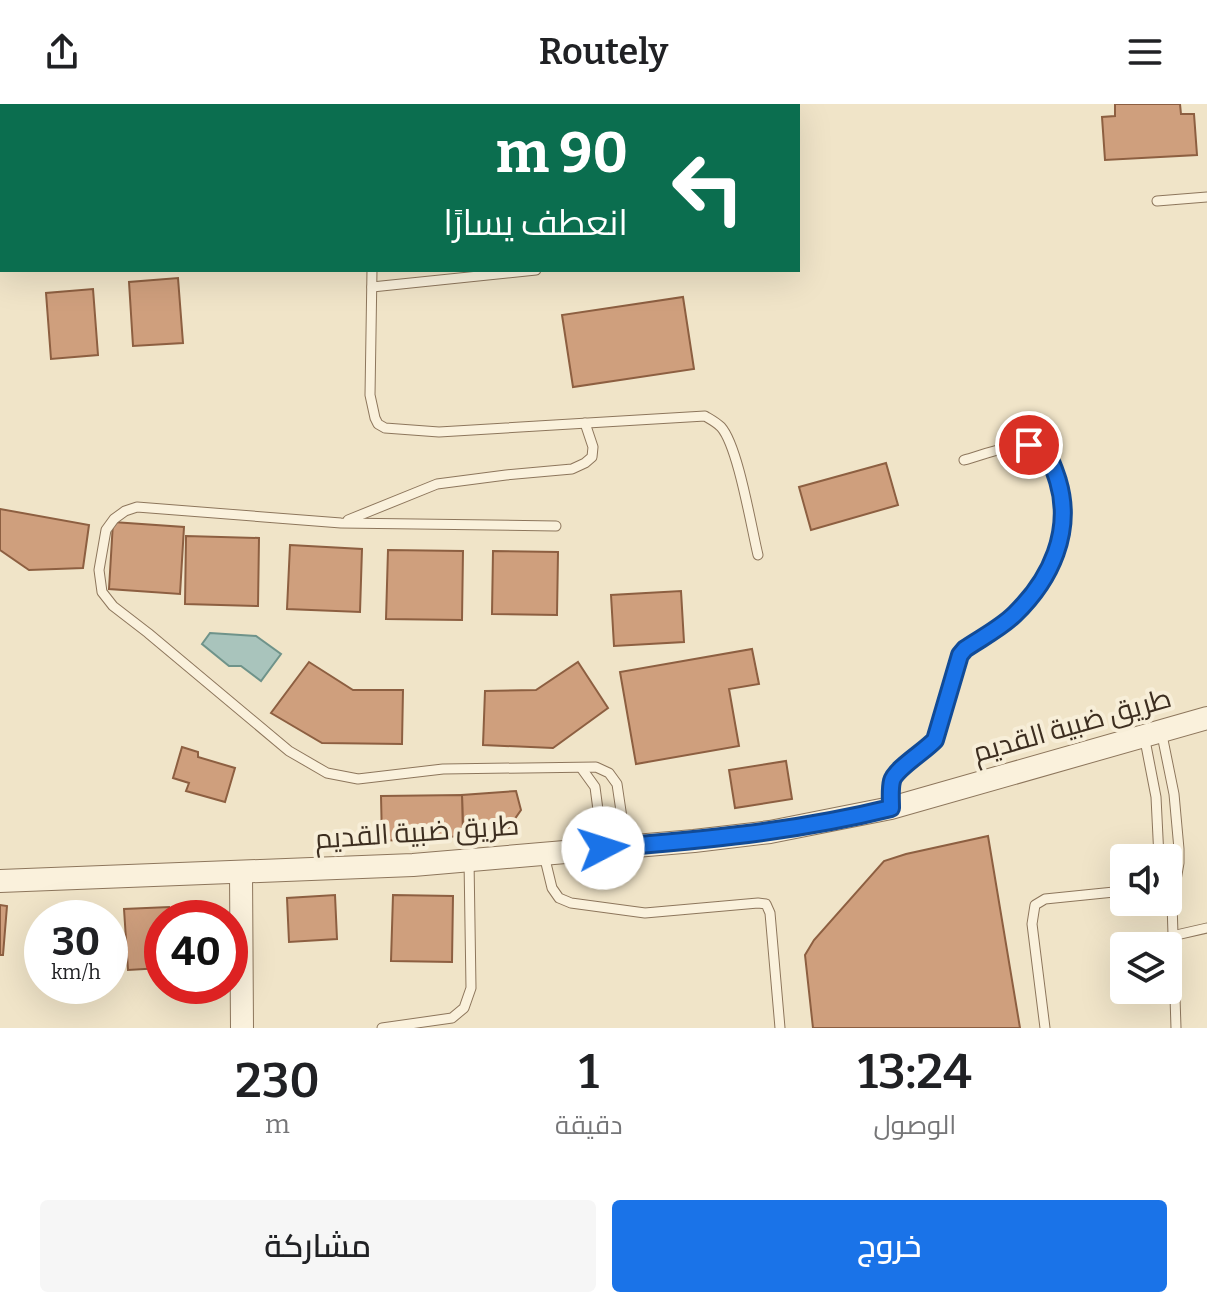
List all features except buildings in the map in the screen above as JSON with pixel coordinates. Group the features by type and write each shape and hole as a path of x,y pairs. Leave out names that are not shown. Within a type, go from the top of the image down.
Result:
{"street":[{"name":"طريق ضبية القديم","path":"0,881 413,865 770,832 891,808 1207,718"},
{"path":"241,872 242,1028"}],"lane":[{"path":"1157,201 1207,197"},
{"path":"372,272 370,395 378,424 385,428 439,432 705,416 719,424 727,435 758,555"},
{"path":"372,287 517,272"},
{"path":"341,523 437,484 572,469 592,457 593,447 585,423"},
{"path":"891,808 895,774 935,740 960,655 1013,616 1040,586 1059,547 1063,518 1060,487 1048,456 1040,447 1029,445 1005,449 964,460"},
{"path":"556,526 341,523 137,507 114,519 106,530 99,570 102,592 113,606 289,751 327,773 358,779 443,769 596,767 609,773 617,784 626,846"},
{"path":"1152,733 1158,844"},
{"path":"1152,733 1174,794 1179,844"},
{"path":"582,769 595,787 603,848"},
{"path":"544,853 552,888 559,898 571,903 645,913 766,904 770,913 780,1028"},
{"path":"382,1028 452,1018 464,1008 471,988 469,860"},
{"path":"1045,1028 1031,916 1035,905 1045,899 1110,892"},
{"path":"1182,934 1207,928"},
{"path":"1175,1004 1176,1028"}],"water":[{"path":"210,633 256,636 281,654 261,681 241,666 229,666 202,644"}],"route":[{"path":"603,848 770,832 891,808 895,774 935,740 960,655 1013,616 1040,586 1059,547 1063,518 1060,487 1048,456 1040,447 1029,445"}]}
